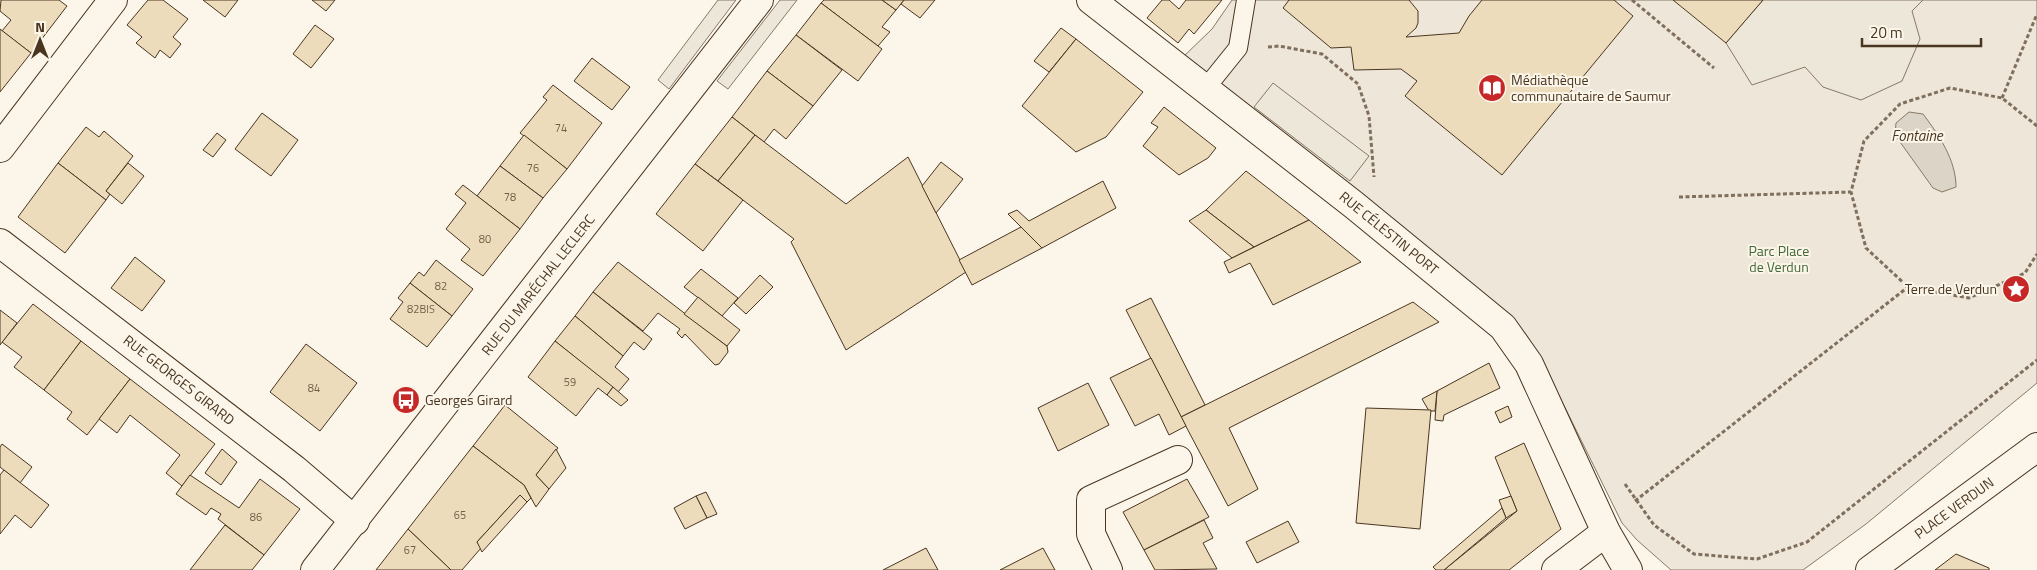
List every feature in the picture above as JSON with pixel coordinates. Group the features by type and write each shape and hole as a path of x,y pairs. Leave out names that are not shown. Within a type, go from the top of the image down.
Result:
{"street":[{"path":"0,148 113,0"},
{"name":"RUE DU MARÉCHAL LECLERC","path":"315,570 759,0"},
{"name":"RUE CÉLESTIN PORT","path":"1091,0 1354,205 1504,327 1529,364 1606,532"},
{"name":"RUE GEORGES GIRARD","path":"0,242 294,469 355,521"},
{"name":"PLACE VERDUN","path":"1870,570 2037,447"},
{"path":"1108,570 1092,534 1092,500 1178,460"},
{"path":"1556,570 1606,532 1628,570"}],"lane":[{"path":"1205,89 1238,48 1246,0"}],"path":[{"path":"1632,0 1714,68"},
{"path":"2002,98 2037,14"},
{"path":"1238,48 1279,46 1322,54 1358,84 1369,116 1374,180 1354,205"},
{"path":"2037,126 2002,98 1950,88 1900,104 1864,141 1851,192 1866,248 1908,287 1969,298 2025,273 2037,254"},
{"path":"1679,197 1851,192"},
{"path":"1606,532 1636,500 1908,287"},
{"path":"1622,477 1654,525 1694,554 1757,559 1807,542 2037,360"}],"green space":[{"name":"Parc Place de Verdun","path":"1232,0 2037,0 2037,383 1866,524 1803,570 1671,570 1637,540 1622,523 1541,359 1501,307 1182,58 1212,29"}],"shaded area":[{"path":"718,0 736,0 669,89 658,80"},
{"path":"780,0 797,0 728,89 717,81"},
{"path":"1763,0 1923,0 1912,11 1920,39 1902,81 1861,100 1823,87 1805,67 1752,85 1726,43"},
{"path":"1273,83 1369,156 1350,181 1254,107"}],"water":[{"name":"Fontaine","path":"1909,112 1923,114 1935,130 1950,158 1956,187 1942,192 1933,188 1895,135 1896,123"}],"building":[{"path":"1,0 59,0 67,6 31,53 2,31 11,20 0,11"},
{"path":"148,0 163,0 188,19 173,37 181,44 170,58 160,50 155,58 136,43 142,37 127,25"},
{"path":"203,0 238,0 225,17"},
{"path":"312,0 335,0 326,11"},
{"path":"824,0 882,0 896,10 882,27 890,32 878,46 821,3"},
{"path":"882,0 904,0 896,10"},
{"path":"904,0 935,0 920,18 901,4"},
{"path":"1162,0 1169,0 1179,9 1186,0 1222,0 1194,34 1189,29 1178,43 1147,18"},
{"name":"Médiathèque communautaire de Saumur","path":"1289,0 1409,0 1418,11 1418,23 1416,28 1406,37 1459,33 1469,16 1482,0 1614,0 1633,16 1502,175 1405,96 1417,81 1401,69 1354,70 1351,47 1331,48 1283,8"},
{"path":"1673,0 1763,0 1726,43"},
{"path":"821,3 882,49 858,81 796,35"},
{"path":"315,25 334,39 311,68 293,54"},
{"path":"1061,28 1076,39 1049,72 1034,61"},
{"path":"0,29 31,53 0,92"},
{"path":"796,35 842,70 813,106 767,71"},
{"path":"1076,39 1143,92 1106,137 1076,152 1022,106"},
{"path":"592,58 630,87 612,110 574,81"},
{"path":"767,71 813,106 786,139 774,129 764,142 732,117"},
{"path":"553,85 602,123 567,169 520,133 547,100 543,97"},
{"path":"1164,107 1216,148 1208,158 1179,175 1143,146 1158,127 1151,123"},
{"path":"262,113 298,140 271,176 235,149"},
{"path":"732,117 755,135 718,181 695,164"},
{"path":"86,127 99,137 104,131 133,156 106,191 110,194 106,200 58,163"},
{"path":"217,133 226,140 213,157 203,150"},
{"path":"524,135 567,169 543,198 500,166"},
{"path":"755,135 846,204 908,157 966,272 846,350 791,242 794,239 718,181"},
{"path":"941,162 963,179 936,213 922,186"},
{"path":"58,163 106,200 65,253 18,217"},
{"path":"128,163 144,176 122,204 106,191"},
{"path":"695,164 743,200 703,251 656,214"},
{"path":"500,166 543,198 520,229 477,196"},
{"path":"1246,171 1309,220 1254,247 1206,210"},
{"path":"1103,181 1116,208 1042,248 1008,214 1017,210 1029,221"},
{"path":"463,185 520,229 483,276 461,260 470,249 446,229 466,203 455,194"},
{"path":"1206,210 1254,247 1232,258 1189,221"},
{"path":"1309,220 1361,262 1273,305 1250,263 1229,273 1224,262"},
{"path":"1021,227 1042,248 972,285 959,260"},
{"path":"135,257 165,281 142,311 111,288"},
{"path":"436,260 473,289 452,316 410,283 419,272 424,276"},
{"path":"618,262 727,346 728,352 719,364 715,365 685,334 682,338 677,333 680,329 658,313 643,331 593,292"},
{"path":"701,269 738,298 722,316 684,287"},
{"path":"760,275 773,287 746,314 734,303"},
{"path":"410,283 452,316 427,347 390,319 403,302 398,298"},
{"path":"593,292 652,339 644,350 634,342 623,356 575,316"},
{"path":"698,297 740,330 727,346 684,314"},
{"path":"1151,298 1205,405 1181,417 1126,310"},
{"path":"1413,302 1439,322 1229,428 1258,489 1228,506 1181,417"},
{"path":"33,304 81,341 44,390 14,367 22,357 2,342"},
{"path":"0,310 17,323 0,345"},
{"path":"575,316 623,356 615,367 629,379 618,392 555,341"},
{"path":"81,341 130,379 87,435 67,419 72,412 44,390"},
{"path":"555,341 613,387 607,395 598,388 576,416 528,377"},
{"path":"306,344 357,383 320,431 270,392"},
{"path":"1151,358 1186,426 1169,435 1159,414 1135,426 1110,378"},
{"path":"1489,363 1500,388 1444,415 1443,421 1435,420 1437,391"},
{"path":"130,379 215,444 182,486 166,473 180,455 130,415 117,433 99,419"},
{"path":"1088,383 1109,425 1058,451 1038,408"},
{"path":"613,387 628,400 621,406 607,395"},
{"path":"1437,391 1435,411 1429,411 1422,399"},
{"path":"505,405 558,448 536,475 549,489 536,507 524,485 473,446"},
{"path":"1508,406 1512,417 1500,423 1495,412"},
{"path":"1366,408 1431,410 1420,529 1356,523"},
{"path":"1524,443 1561,529 1509,570 1444,570 1517,511 1495,457"},
{"path":"2,444 32,467 20,483 0,467 0,447"},
{"path":"473,446 524,485 531,498 527,502 520,495 477,542 481,548 462,570 451,570 408,529"},
{"path":"222,449 237,462 221,485 205,473"},
{"path":"556,449 566,468 549,489 536,475"},
{"path":"4,470 49,505 31,528 15,515 0,534 0,475"},
{"path":"190,475 239,508 260,479 300,509 264,555 218,519 221,514 211,508 206,515 176,494"},
{"path":"1187,479 1209,517 1144,550 1123,512"},
{"path":"706,492 717,514 707,518 696,496"},
{"path":"520,495 527,502 482,552 477,542"},
{"path":"696,496 707,518 685,529 674,508"},
{"path":"1511,496 1517,511 1506,518 1499,500"},
{"path":"1502,508 1506,518 1444,570 1436,570 1433,567"},
{"path":"1204,520 1213,538 1203,543 1217,569 1155,570 1144,550"},
{"path":"1288,521 1299,542 1257,563 1246,542"},
{"path":"225,525 264,555 252,570 190,570"},
{"path":"408,529 451,570 376,570"},
{"path":"926,548 938,570 883,570"},
{"path":"1043,548 1055,570 1000,570"},
{"path":"1956,554 1989,568 1989,570 1935,570"}],"place":[{"name":"Médiathèque communautaire de Saumur","path":"1492,88"},
{"name":"Terre de Verdun","path":"2016,289"},
{"name":"Georges Girard","path":"406,400"}]}
